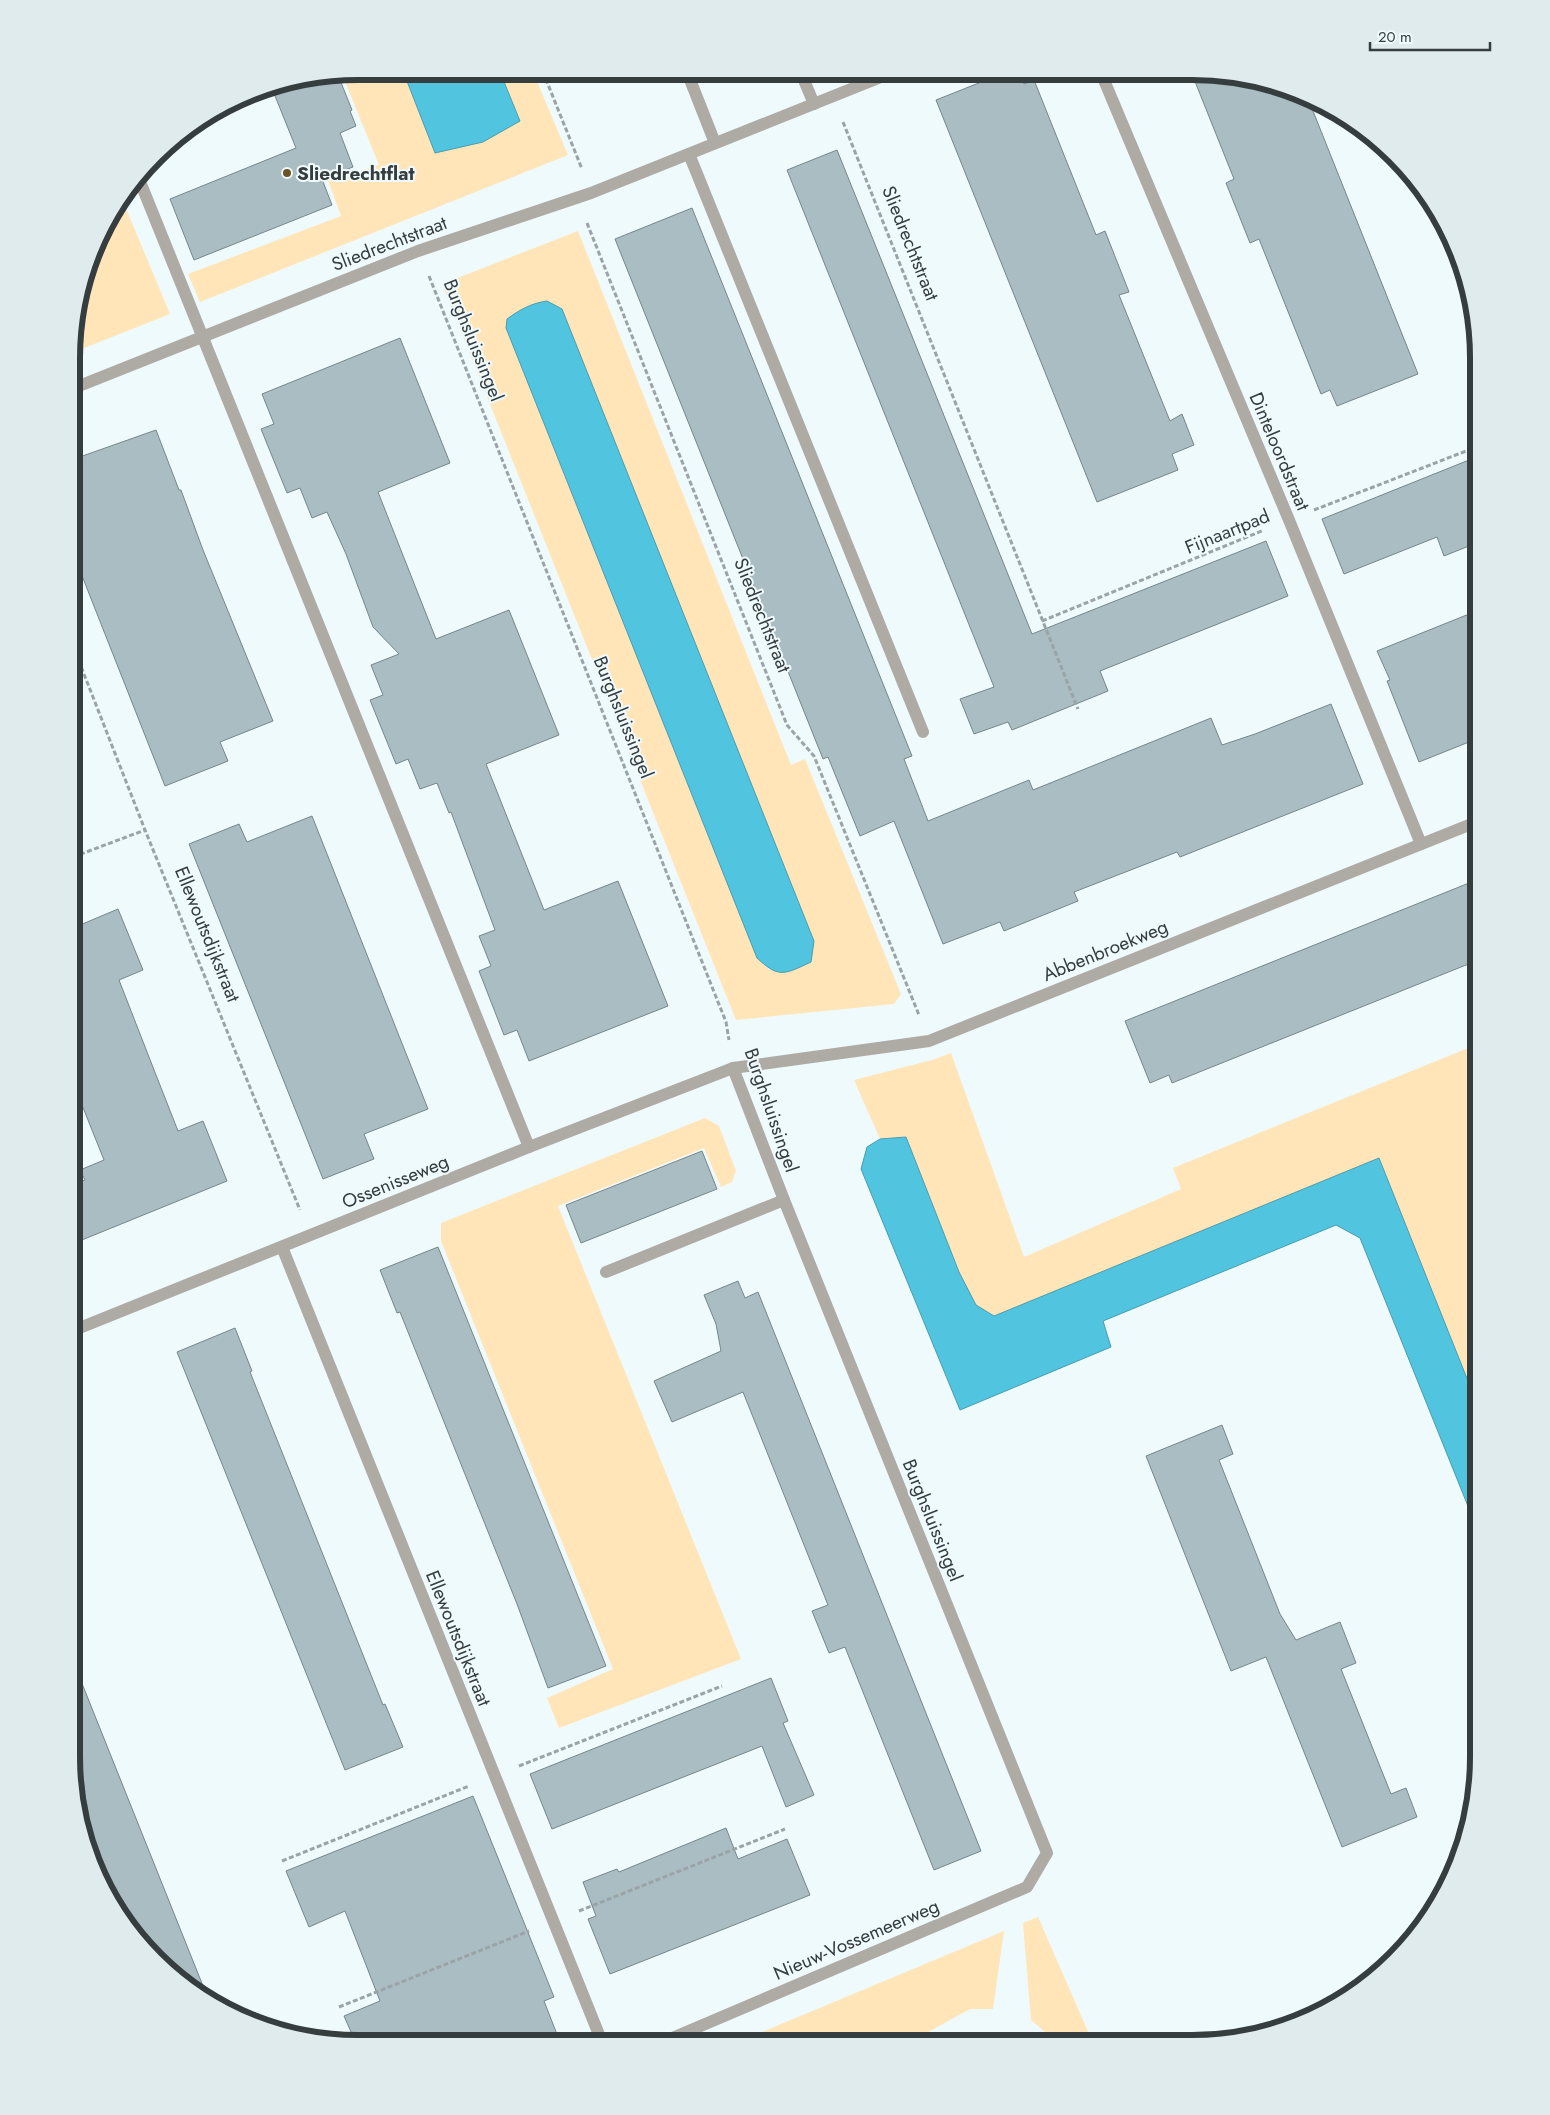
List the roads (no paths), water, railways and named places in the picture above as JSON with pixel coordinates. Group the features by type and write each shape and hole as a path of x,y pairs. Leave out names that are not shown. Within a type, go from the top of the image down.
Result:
{"street":[{"path":"690,80 715,143"},
{"path":"804,80 814,104"},
{"name":"Sliedrechtstraat","path":"80,386 418,250 591,193 873,80"},
{"name":"Dinteloordstraat","path":"1104,80 1289,520 1421,844"},
{"path":"689,154 923,732"},
{"path":"141,184 529,1147"},
{"name":"Abbenbroekweg","path":"733,1068 929,1041 1470,824"},
{"name":"Ossenisseweg","path":"80,1328 529,1147 733,1068"},
{"name":"Burghsluissingel","path":"733,1068 784,1200 1047,1853"},
{"name":"Burghsluissingel","path":"606,1272 784,1200"},
{"name":"Ellewoutsdijkstraat","path":"282,1247 599,2035"},
{"name":"Nieuw-Vossemeerweg","path":"679,2035 1027,1887 1047,1853"}],"water":[{"path":"407,80 503,80 520,121 483,142 435,153"},
{"path":"547,301 562,309 814,941 811,962 788,972 777,972 757,958 506,328 507,319 531,305"},
{"path":"906,1137 959,1272 976,1305 994,1316 1379,1158 1470,1386 1470,1511 1360,1238 1336,1225 1103,1321 1111,1347 960,1410 861,1169 867,1147 880,1139"}],"place":[{"name":"Sliedrechtflat","path":"287,173"}]}
